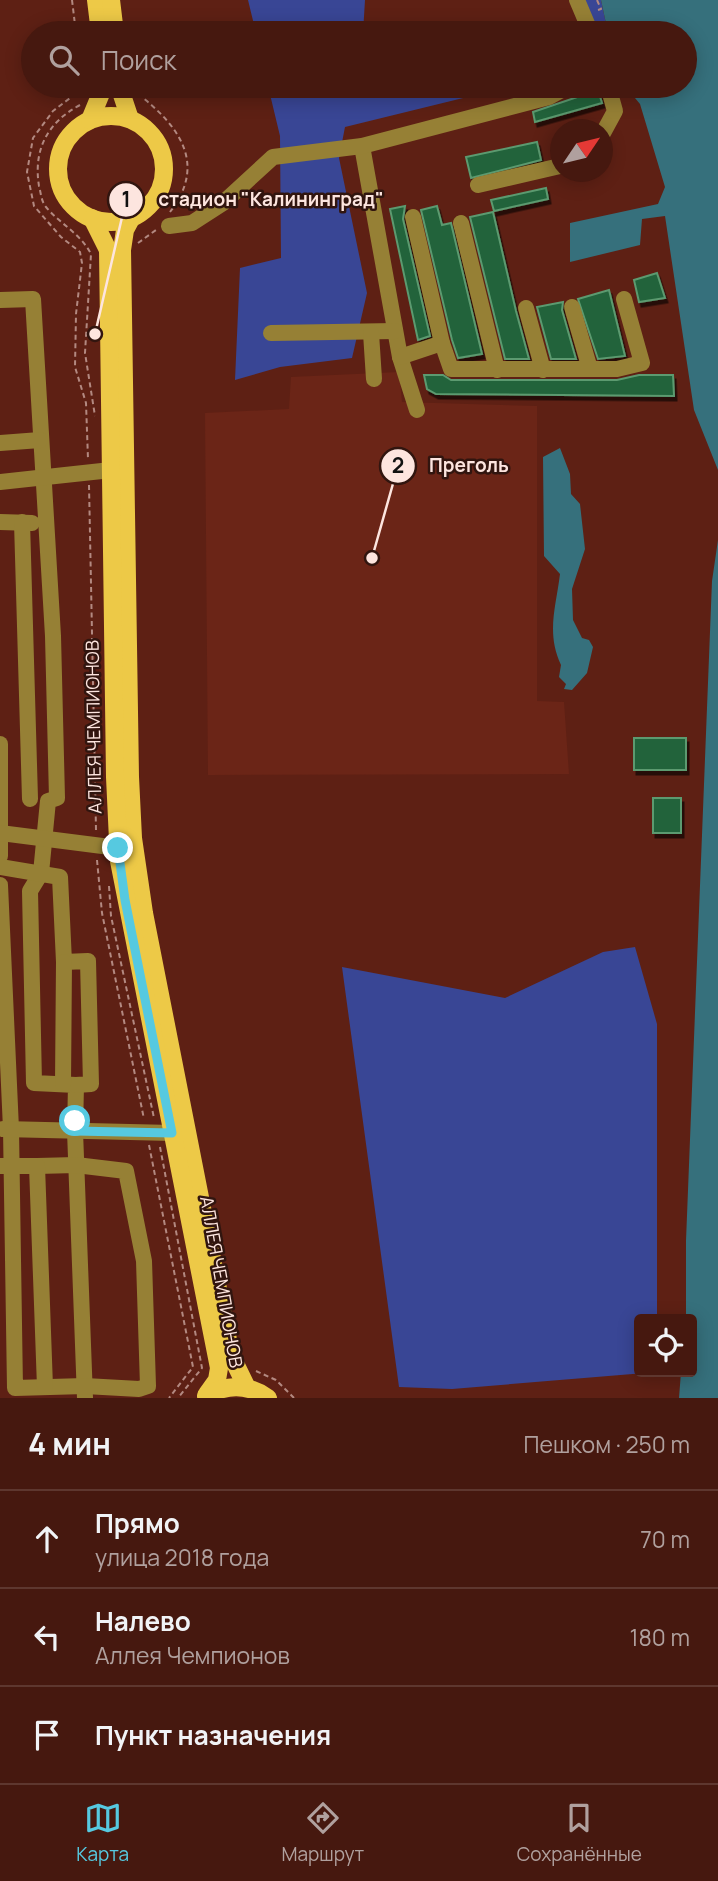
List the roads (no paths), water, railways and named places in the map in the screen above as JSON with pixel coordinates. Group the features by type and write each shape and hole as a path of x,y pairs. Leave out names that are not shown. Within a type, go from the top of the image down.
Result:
{"main road":[{"path":"96,0 99,21"},
{"path":"111,0 114,21"},
{"name":"АЛЛЕЯ ЧЕМПИОНОВ","path":"99,98 90,120 66,140 58,170 68,199 92,218 108,250 118,848 126,908 219,1368 217,1380 205,1396"},
{"name":"АЛЛЕЯ ЧЕМПИОНОВ","path":"127,98 130,120 154,139 164,168 155,197 132,217 125,230 122,250 130,777 134,838 146,923 231,1355 247,1388"},
{"path":"90,120 110,116 130,120"},
{"path":"92,218 112,222 132,217"},
{"name":"АЛЛЕЯ ЧЕМПИОНОВ","path":"205,1396 227,1387 247,1388 268,1398"}],"street":[{"path":"577,0 586,21"},
{"path":"163,225 192,223 223,203 273,157 362,146 545,98"},
{"path":"611,98 615,111 611,119"},
{"path":"362,146 400,356 417,410"},
{"path":"478,185 550,169"},
{"path":"413,216 442,343 451,369 617,369 642,363 624,299"},
{"path":"461,223 497,370"},
{"path":"0,300 33,299 41,477 53,636 57,798 48,801 1,794"},
{"path":"526,307 543,370"},
{"path":"572,307 590,369"},
{"path":"271,333 396,331"},
{"path":"371,333 374,379"},
{"path":"400,356 442,343"},
{"path":"0,443 40,440"},
{"path":"0,482 111,470"},
{"path":"0,522 45,523"},
{"path":"22,522 30,799"},
{"path":"0,744 0,856"},
{"path":"34,1083 30,891 41,873 48,801"},
{"path":"1,834 118,848"},
{"path":"0,867 60,877 69,1085 75,1131 85,1392"},
{"path":"0,885 10,1391 45,1387 85,1392 139,1389 148,1386 144,1261 126,1171 76,1165 6,1166"},
{"path":"4,1085 91,1084 88,961 64,962"},
{"path":"5,1129 172,1133"},
{"path":"37,1166 45,1387"}],"place":[{"name":"стадион \"Калининград\"","path":"95,334"},
{"name":"Преголь","path":"372,558"}]}
